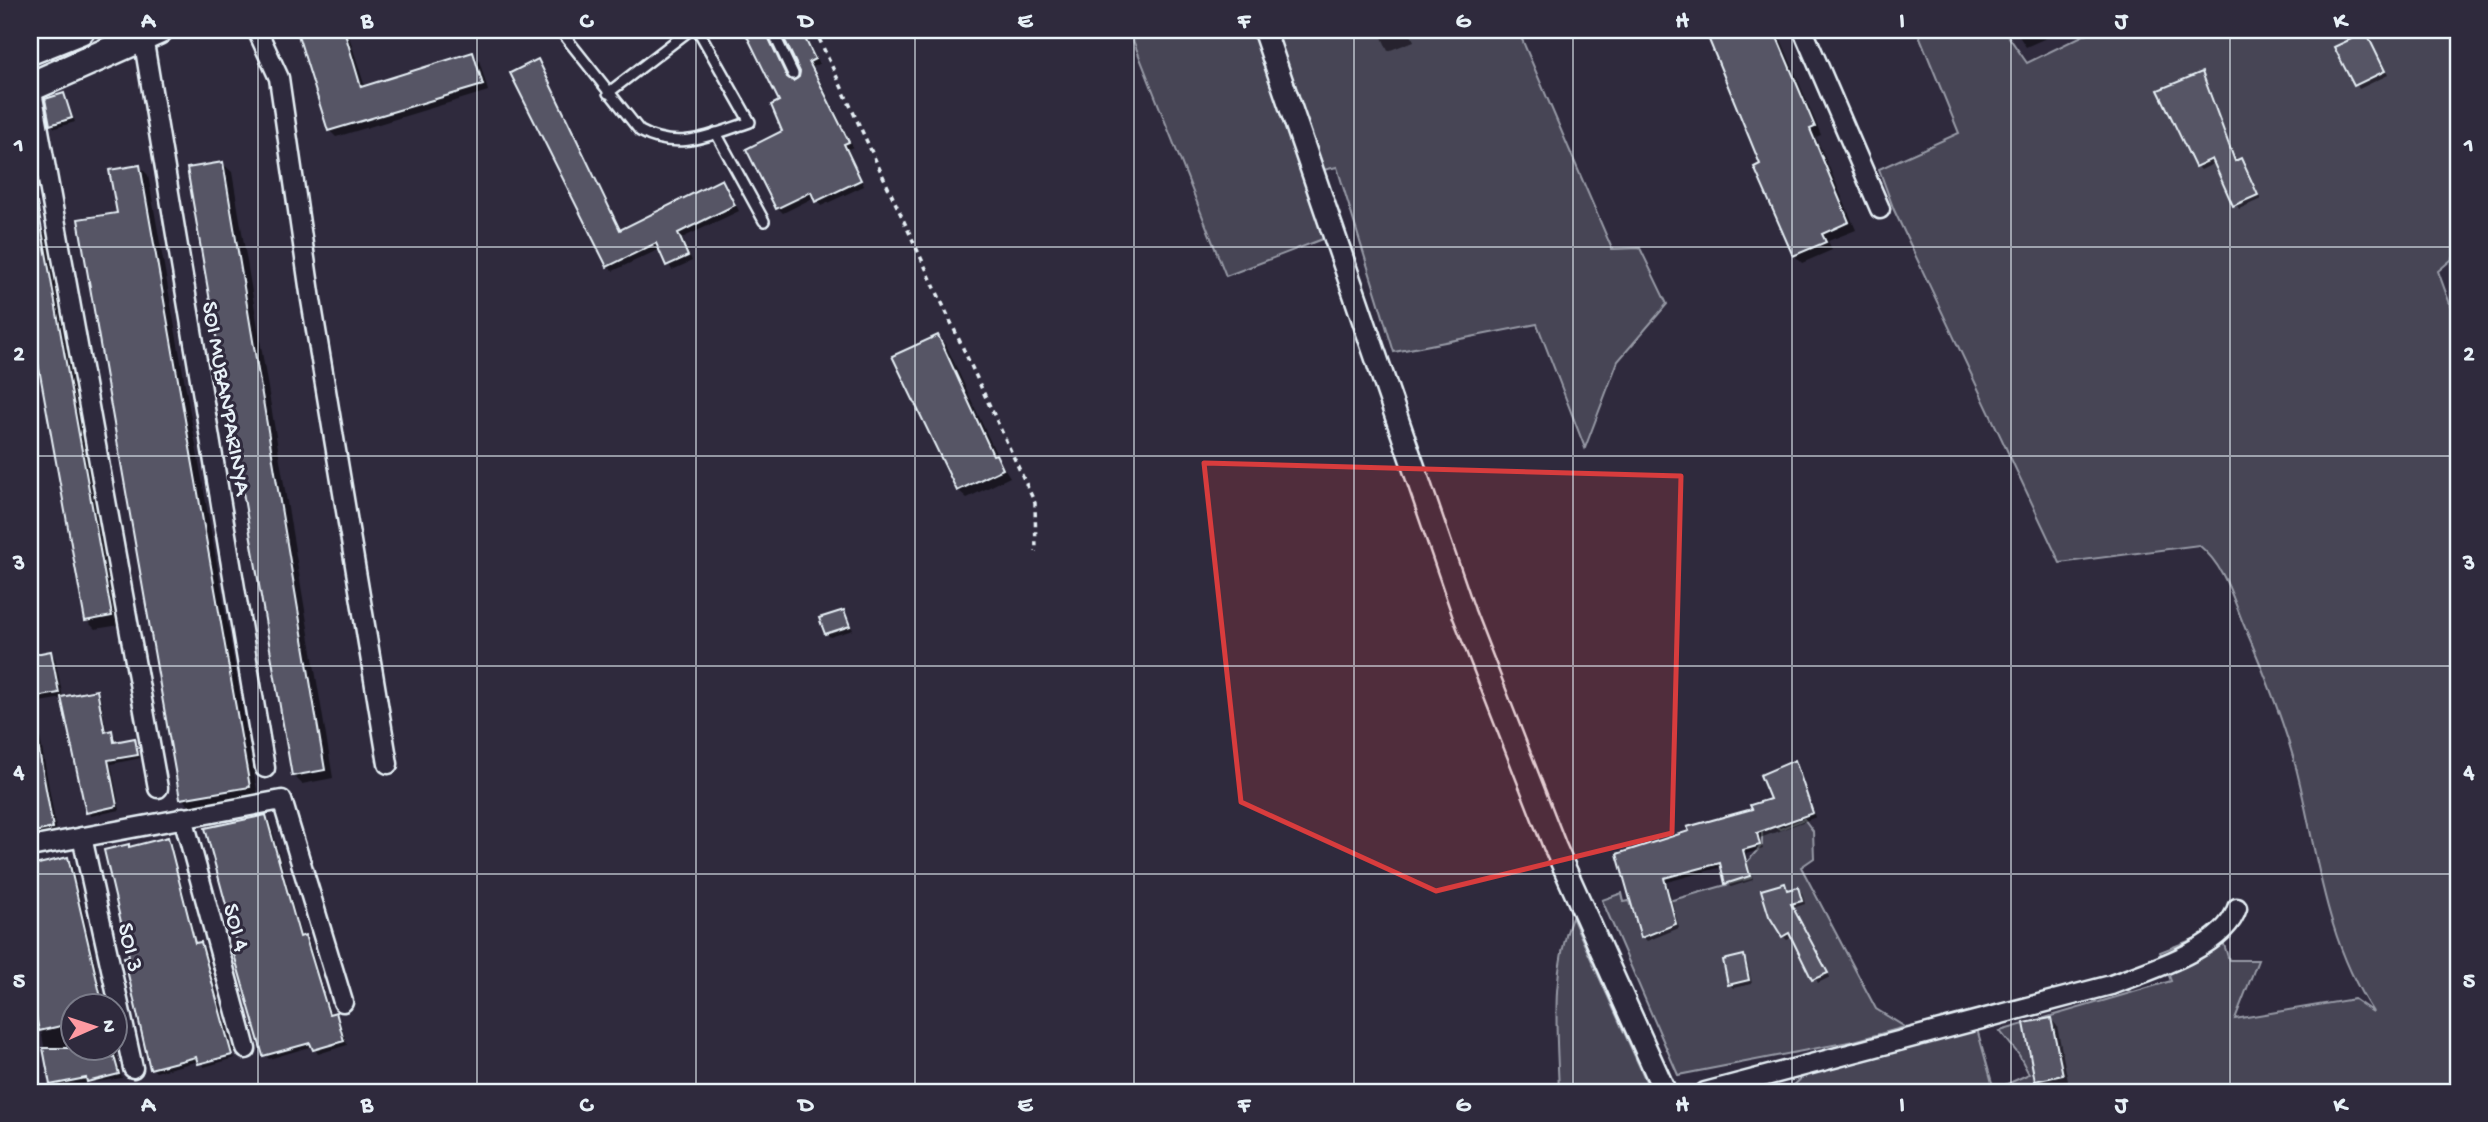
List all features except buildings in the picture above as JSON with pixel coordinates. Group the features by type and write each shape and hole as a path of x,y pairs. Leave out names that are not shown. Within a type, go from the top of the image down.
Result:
{"main road":[{"path":"30,50 80,30"},
{"path":"31,87 150,33"}],"street":[{"path":"257,30 279,78 311,300 388,764"},
{"path":"1265,30 1464,614 1555,847 1665,1092"},
{"path":"1803,30 1880,209"},
{"name":"SOI MUBANPARINYA","path":"150,33 265,768"},
{"path":"31,87 158,788"},
{"path":"30,847 282,800 343,1002"},
{"name":"SOI 4","path":"183,817 246,1049"},
{"name":"SOI 3","path":"82,837 133,1068"},
{"path":"1705,1092 2110,985 2141,974 2218,936 2234,920 2237,908"}],"lane":[{"path":"560,30 640,131 658,141 686,140 750,122 698,30"},
{"path":"608,93 690,30"},
{"path":"772,30 793,74"},
{"path":"716,133 764,221"}],"path":[{"path":"815,30 1035,502 1037,552"}],"highlighted area":[{"path":"1204,463 1681,476 1672,833 1436,891 1241,802"}],"shaded area":[{"path":"1129,30 1263,30 1333,235 1226,276"},
{"path":"1264,30 1518,30 1612,249 1640,248 1667,304 1618,361 1585,448 1537,324 1394,352 1337,167 1314,172"},
{"path":"1917,30 2004,30 2027,63 2094,30 2458,30 2458,254 2438,271 2458,326 2458,1092 1787,1092 1812,1068 1977,1029 1994,1090 2029,1074 2019,1055 2000,1031 2171,981 2160,952 2219,929 2229,960 2258,960 2235,1019 2354,999 2373,1012 2345,959 2335,931 2289,745 2267,681 2221,571 2199,545 2060,563 1894,210 1879,169 1959,133"},
{"path":"1762,816 1780,829 1804,819 1813,831 1814,858 1801,867 1876,1009 1905,1027 1854,1041 1678,1075 1602,900 1622,893 1624,902 1629,901 1630,905 1669,901 1751,878 1747,862 1762,845"},
{"path":"1572,917 1651,1092 1559,1092 1556,1004 1560,961"}]}
